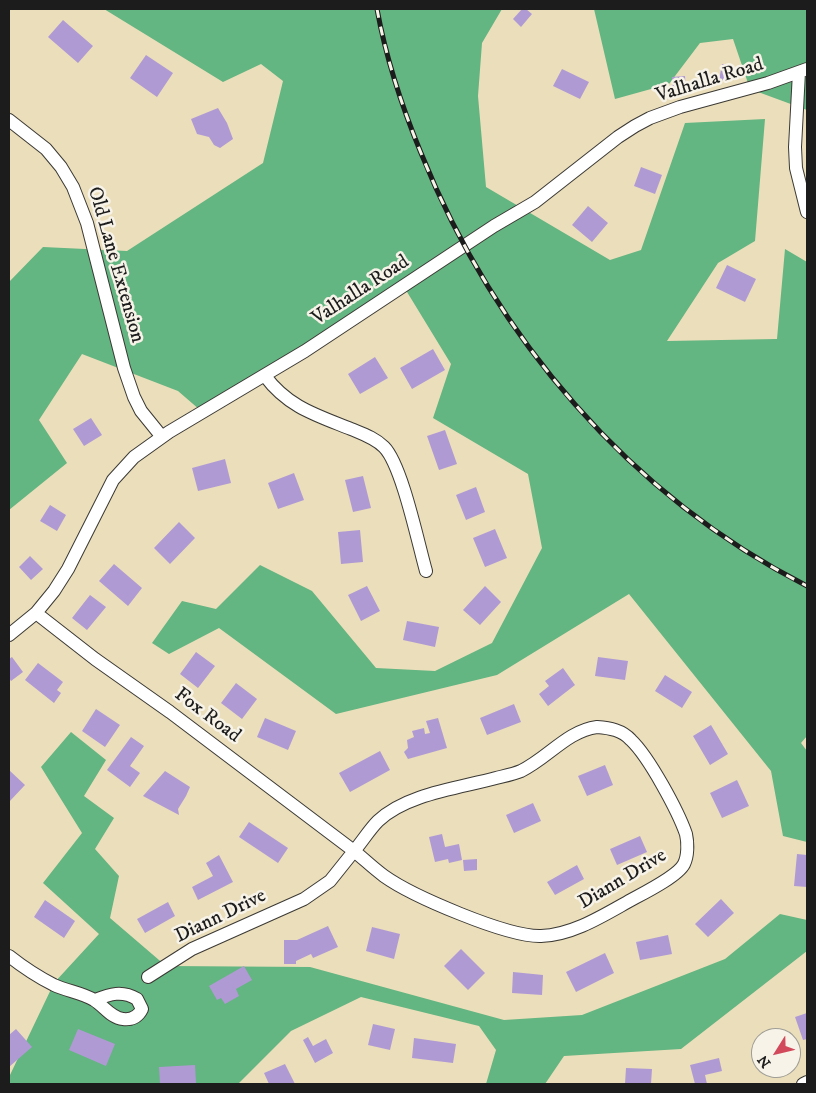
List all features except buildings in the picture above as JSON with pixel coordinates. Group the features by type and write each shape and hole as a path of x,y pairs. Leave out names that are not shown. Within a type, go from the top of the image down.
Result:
{"street":[{"path":"803,71 795,146 796,168 807,212"},
{"name":"Valhalla Road","path":"9,635 36,613 54,591 68,569 113,480 134,457 162,437 264,376 494,226 535,202 618,137 636,126 680,107 725,96 803,71"},
{"name":"Old Lane Extension","path":"9,120 46,149 61,167 73,187 87,223 124,368 134,397 141,411 162,437"},
{"path":"264,376 286,400 369,436 386,448 398,470 426,570"},
{"name":"Fox Road","path":"36,613 95,659 202,735 354,852"},
{"name":"Diann Drive","path":"148,977 192,949 304,899 330,881 378,821 414,799 520,771 539,761 582,730 597,727 620,732 632,741 648,762 672,802 686,835 687,850 684,865 661,883 575,929 543,936 527,935 486,923 411,892 384,876 354,852"},
{"path":"9,956 25,969 54,985 95,1000"},
{"path":"803,1084 807,1082"}],"green space":[{"path":"104,9 502,9 482,43 478,96 486,187 610,260 641,250 685,123 765,119 755,241 718,263 667,341 777,339 785,249 807,262 807,736 801,743 807,751 807,842 783,836 771,771 629,594 497,675 336,714 219,628 169,654 152,643 182,601 216,609 260,565 312,591 376,668 435,671 492,643 542,548 528,474 433,418 451,364 404,287 200,410 178,391 82,354 39,420 67,463 9,510 9,282 43,247 127,251 263,163 283,81 261,64 223,82"},
{"path":"594,9 807,9 807,110 750,89 733,39 700,43 669,84 615,99"},
{"path":"71,732 106,760 84,796 114,818 95,849 119,876 110,918 166,966 310,967 504,1020 582,1015 725,959 780,914 807,920 807,951 681,1049 564,1056 545,1084 486,1084 496,1050 479,1026 361,997 291,1031 238,1084 9,1084 9,1075 54,983 99,934 43,883 82,833 41,767"}],"railway":[{"path":"377,9 395,82 421,153 452,221 487,285 529,347 575,404 626,458 682,506 742,549 807,586"}]}
